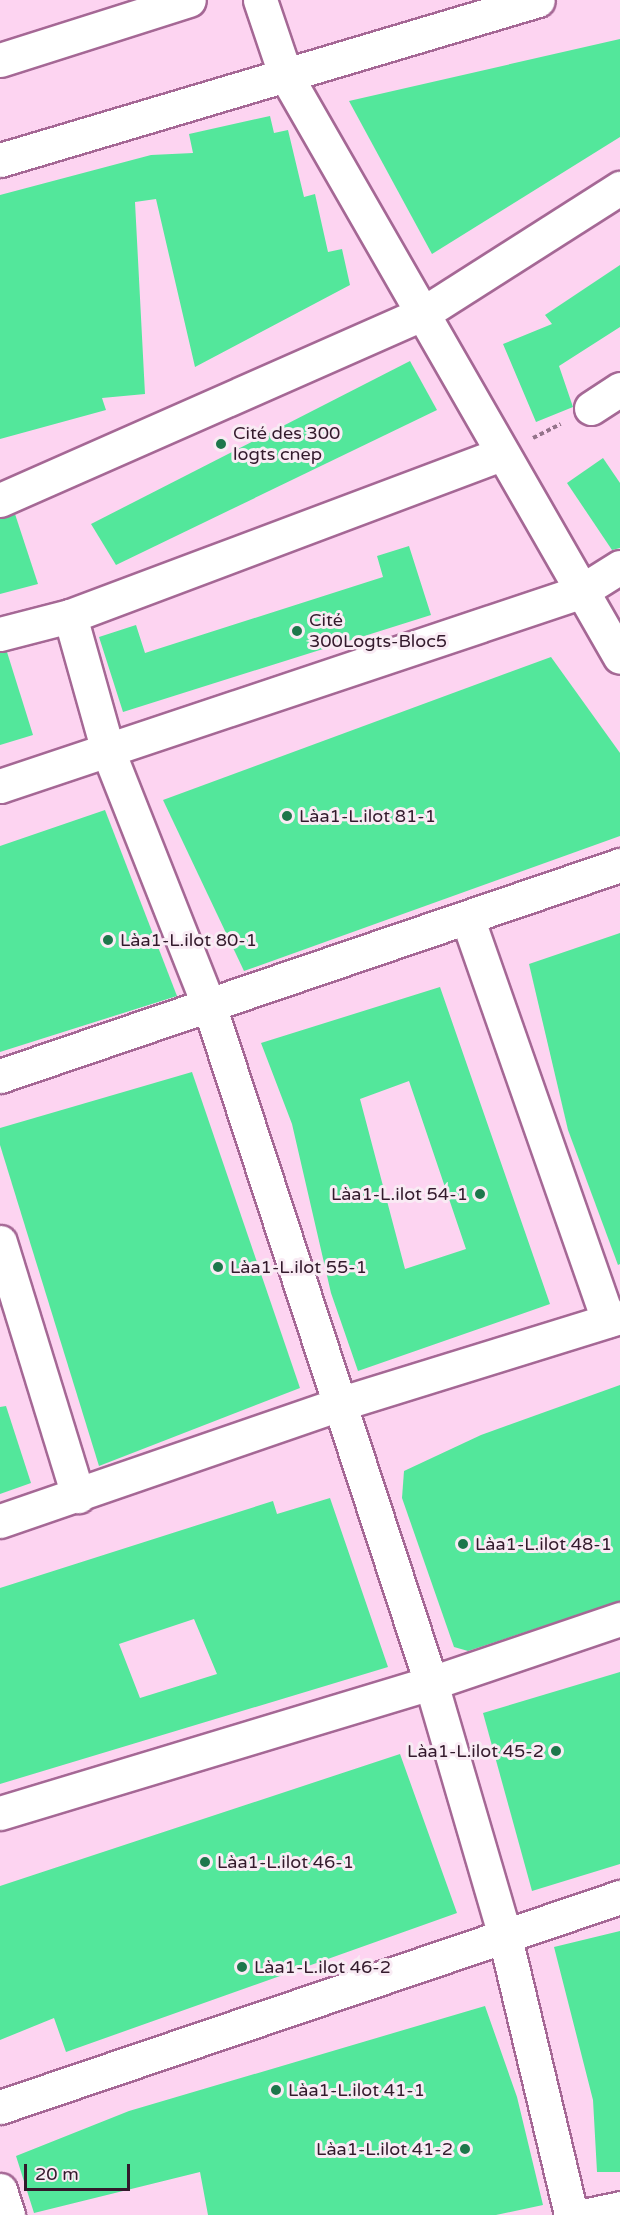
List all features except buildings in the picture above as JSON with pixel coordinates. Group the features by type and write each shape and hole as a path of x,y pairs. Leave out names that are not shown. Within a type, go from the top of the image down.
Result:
{"street":[{"path":"0,60 189,0"},
{"path":"260,0 285,74 580,592 620,657"},
{"path":"0,160 538,0"},
{"path":"0,501 422,314 620,188"},
{"path":"620,363 620,369"},
{"path":"591,408 620,389"},
{"path":"0,634 70,616 502,454"},
{"path":"0,786 580,592 620,567"},
{"path":"70,616 108,751 210,1008 431,1683 504,1933 571,2215"},
{"path":"0,1076 210,1008 620,866"},
{"path":"0,1521 78,1496 339,1404 614,1318 468,920"},
{"path":"0,1242 78,1496"},
{"path":"0,1813 431,1683 620,1619"},
{"path":"0,2107 504,1933 620,1897"},
{"path":"0,2190 8,2215"},
{"path":"588,2215 620,2208"}],"path":[{"path":"502,454 591,408"}],"place":[{"name":"Cité des 300 logts cnep","path":"221,444"},
{"name":"Cité 300Logts-Bloc5","path":"297,631"},
{"name":"Làa1-L.ilot 81-1","path":"287,816"},
{"name":"Làa1-L.ilot 80-1","path":"108,940"},
{"name":"Làa1-L.ilot 54-1","path":"480,1194"},
{"name":"Làa1-L.ilot 55-1","path":"218,1267"},
{"name":"Làa1-L.ilot 48-1","path":"463,1544"},
{"name":"Làa1-L.ilot 45-2","path":"556,1751"},
{"name":"Làa1-L.ilot 46-1","path":"205,1862"},
{"name":"Làa1-L.ilot 46-2","path":"242,1967"},
{"name":"Làa1-L.ilot 41-1","path":"276,2090"},
{"name":"Làa1-L.ilot 41-2","path":"465,2149"}]}
